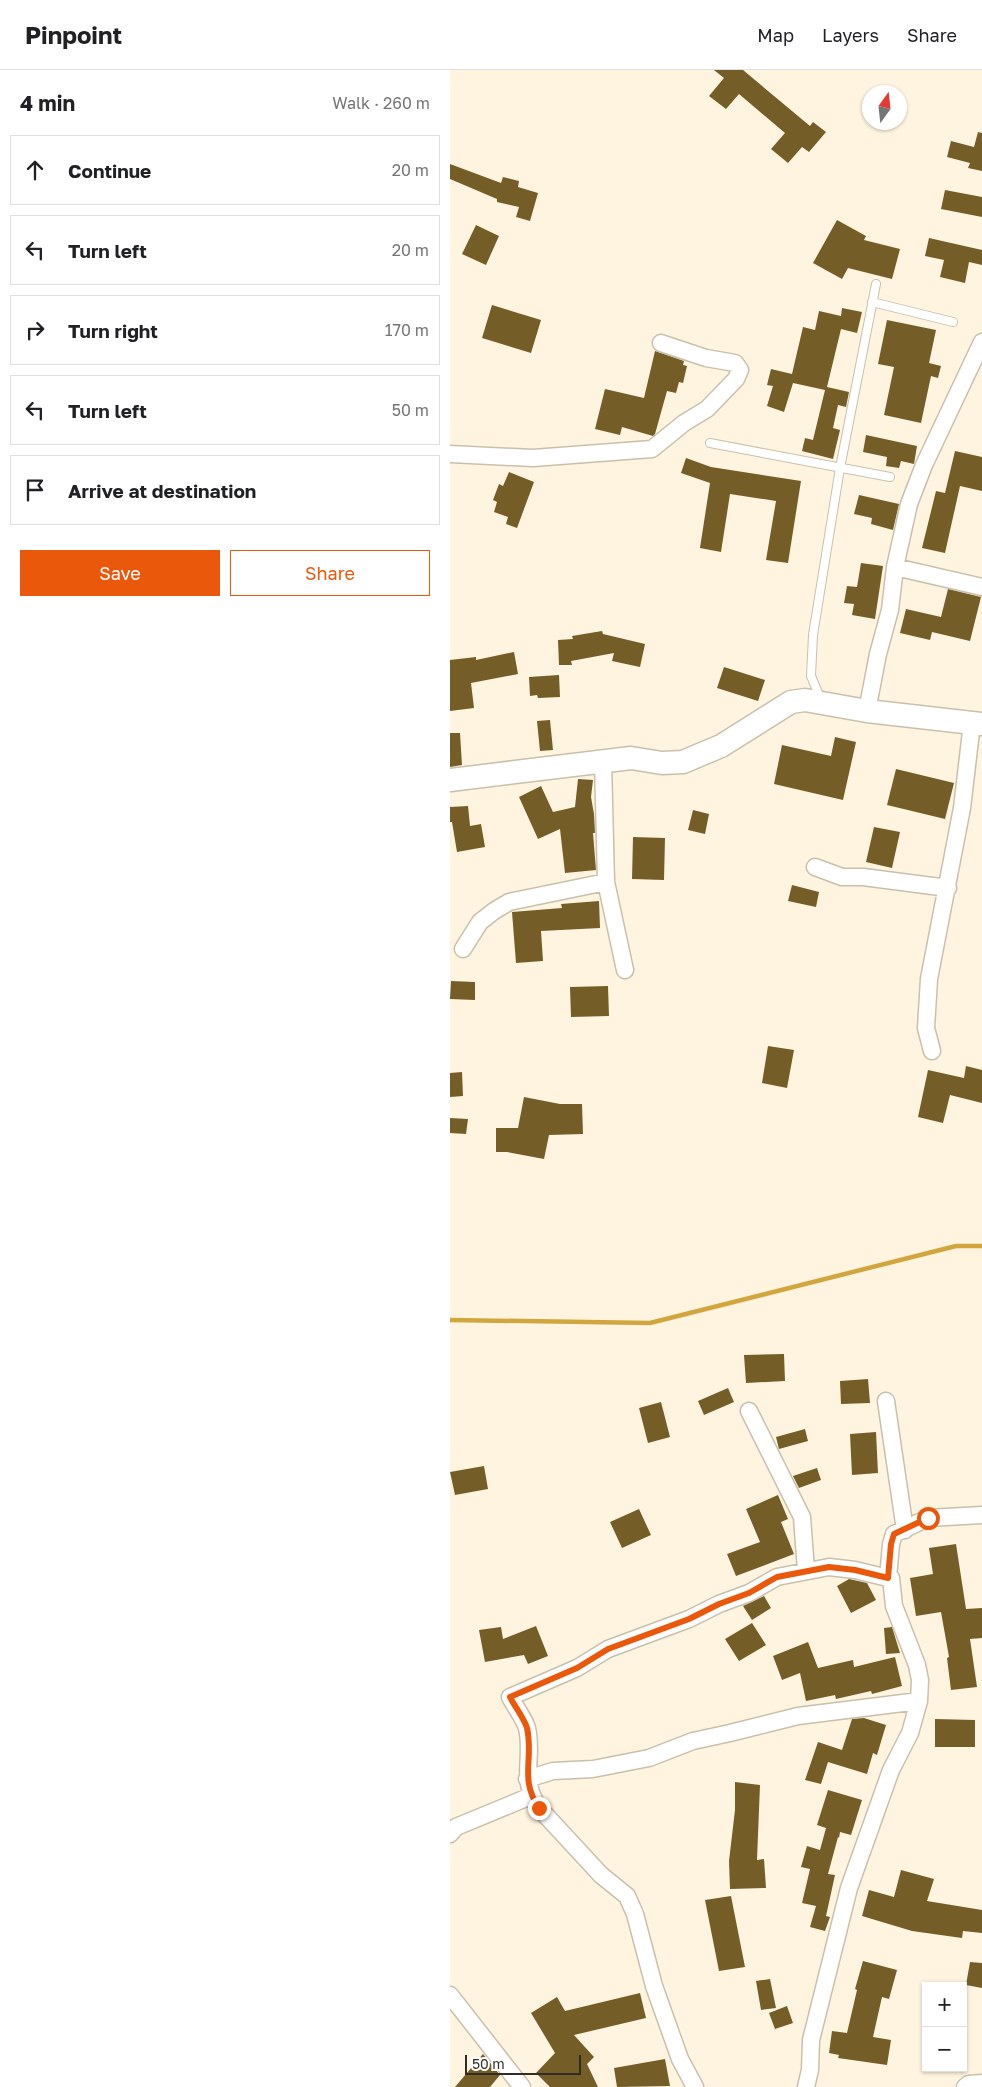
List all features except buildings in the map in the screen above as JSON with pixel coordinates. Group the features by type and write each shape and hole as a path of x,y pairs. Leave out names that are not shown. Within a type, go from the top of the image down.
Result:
{"street":[{"path":"867,711 878,654 890,610 895,567 909,504 924,465 982,342"},
{"path":"450,454 533,458 652,449 684,423 707,409 736,379 740,370 735,363 706,358 661,343"},
{"path":"895,567 982,587"},
{"path":"450,780 631,758 662,763 683,762 721,746 791,702 805,700 867,711 977,724 948,888 929,979 926,1028 932,1051"},
{"path":"603,762 606,882 625,970"},
{"path":"815,867 842,877 863,877 948,888"},
{"path":"463,949 480,922 509,902 606,882"},
{"path":"886,1401 905,1530"},
{"path":"749,1411 802,1517 806,1571"},
{"path":"888,1578 891,1544 894,1534 928,1518 982,1515"},
{"path":"695,2087 680,2059 654,1986 635,1914 627,1896 601,1875 539,1808 529,1787 529,1744 526,1726 510,1697 577,1668 608,1649 689,1619 719,1604 749,1593 777,1577 829,1567 855,1570 891,1578 894,1606 917,1665 920,1680 919,1701 910,1733 891,1770 849,1888 811,2040 810,2070 806,2087"},
{"path":"450,1834 456,1827 529,1787 553,1771 593,1769 649,1758 693,1740 730,1734 798,1716 919,1701"},
{"path":"450,1995 522,2087"},
{"path":"965,2087 969,2084 982,2084"}],"lane":[{"path":"822,702 811,676 813,636 840,468 876,284"},
{"path":"872,302 953,322"},
{"path":"710,443 890,477"}],"waterway":[{"path":"450,1320 650,1323 956,1246 982,1246"}],"route":[{"path":"539,1808 531,1796 528,1779 529,1744 526,1726 510,1697 577,1668 608,1649 634,1641 689,1619 719,1604 749,1593 777,1577 829,1567 855,1570 888,1578 891,1544 894,1534 928,1518"}]}
